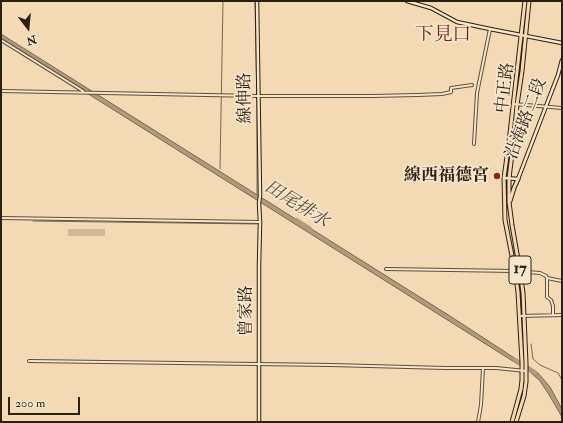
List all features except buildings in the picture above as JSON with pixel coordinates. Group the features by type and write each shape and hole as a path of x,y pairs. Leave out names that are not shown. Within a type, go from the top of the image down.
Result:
{"main road":[{"name":"中正路","path":"504,178 515,104 523,35 525,1"},
{"name":"中正路","path":"523,35 529,1"},
{"name":"中正路","path":"509,178 514,138 515,104"},
{"name":"沿海路二段","path":"504,178 505,220 518,292 522,370"},
{"name":"沿海路二段","path":"509,178 509,202 520,271 524,315 526,371"},
{"path":"509,202 518,179"},
{"name":"17","path":"512,420 521,389 522,370"},
{"name":"17","path":"516,421 524,396 526,371"}],"street":[{"name":"線伸路","path":"257,1 260,201"},
{"path":"407,1 431,8 458,22 562,43"},
{"path":"474,144 477,93 490,29"},
{"path":"1,40 84,92"},
{"name":"沿海路二段","path":"504,178 518,179 558,75 562,60"},
{"path":"1,91 258,96 372,96 442,94 451,92 451,88 472,85"},
{"path":"515,104 562,108"},
{"name":"曾家路","path":"259,422 260,201"},
{"path":"1,218 260,222"},
{"path":"386,269 515,270 540,273 547,278 562,281"},
{"path":"547,278 547,297 551,300 553,315"},
{"path":"520,316 562,314"},
{"path":"29,361 483,368 526,371"},
{"path":"478,422 481,405 483,368"}],"shaded area":[{"path":"1,34 450,316 519,361 519,365 1,39"},
{"path":"68,229 105,229 105,236 68,236"},
{"path":"529,367 538,373 550,387 562,409 562,417 540,381 529,371"}],"waterway":[{"path":"220,169 223,1"},
{"path":"255,1 257,194"},
{"name":"田尾排水","path":"296,220 310,229"},
{"path":"33,221 257,224"},
{"path":"531,344 533,359 540,365 558,373 562,380"},
{"name":"田尾排水","path":"515,360 534,372"}],"place":[{"name":"線西福德宮","path":"497,176"}],"district":[{"name":"下見口","path":"443,36"}]}
